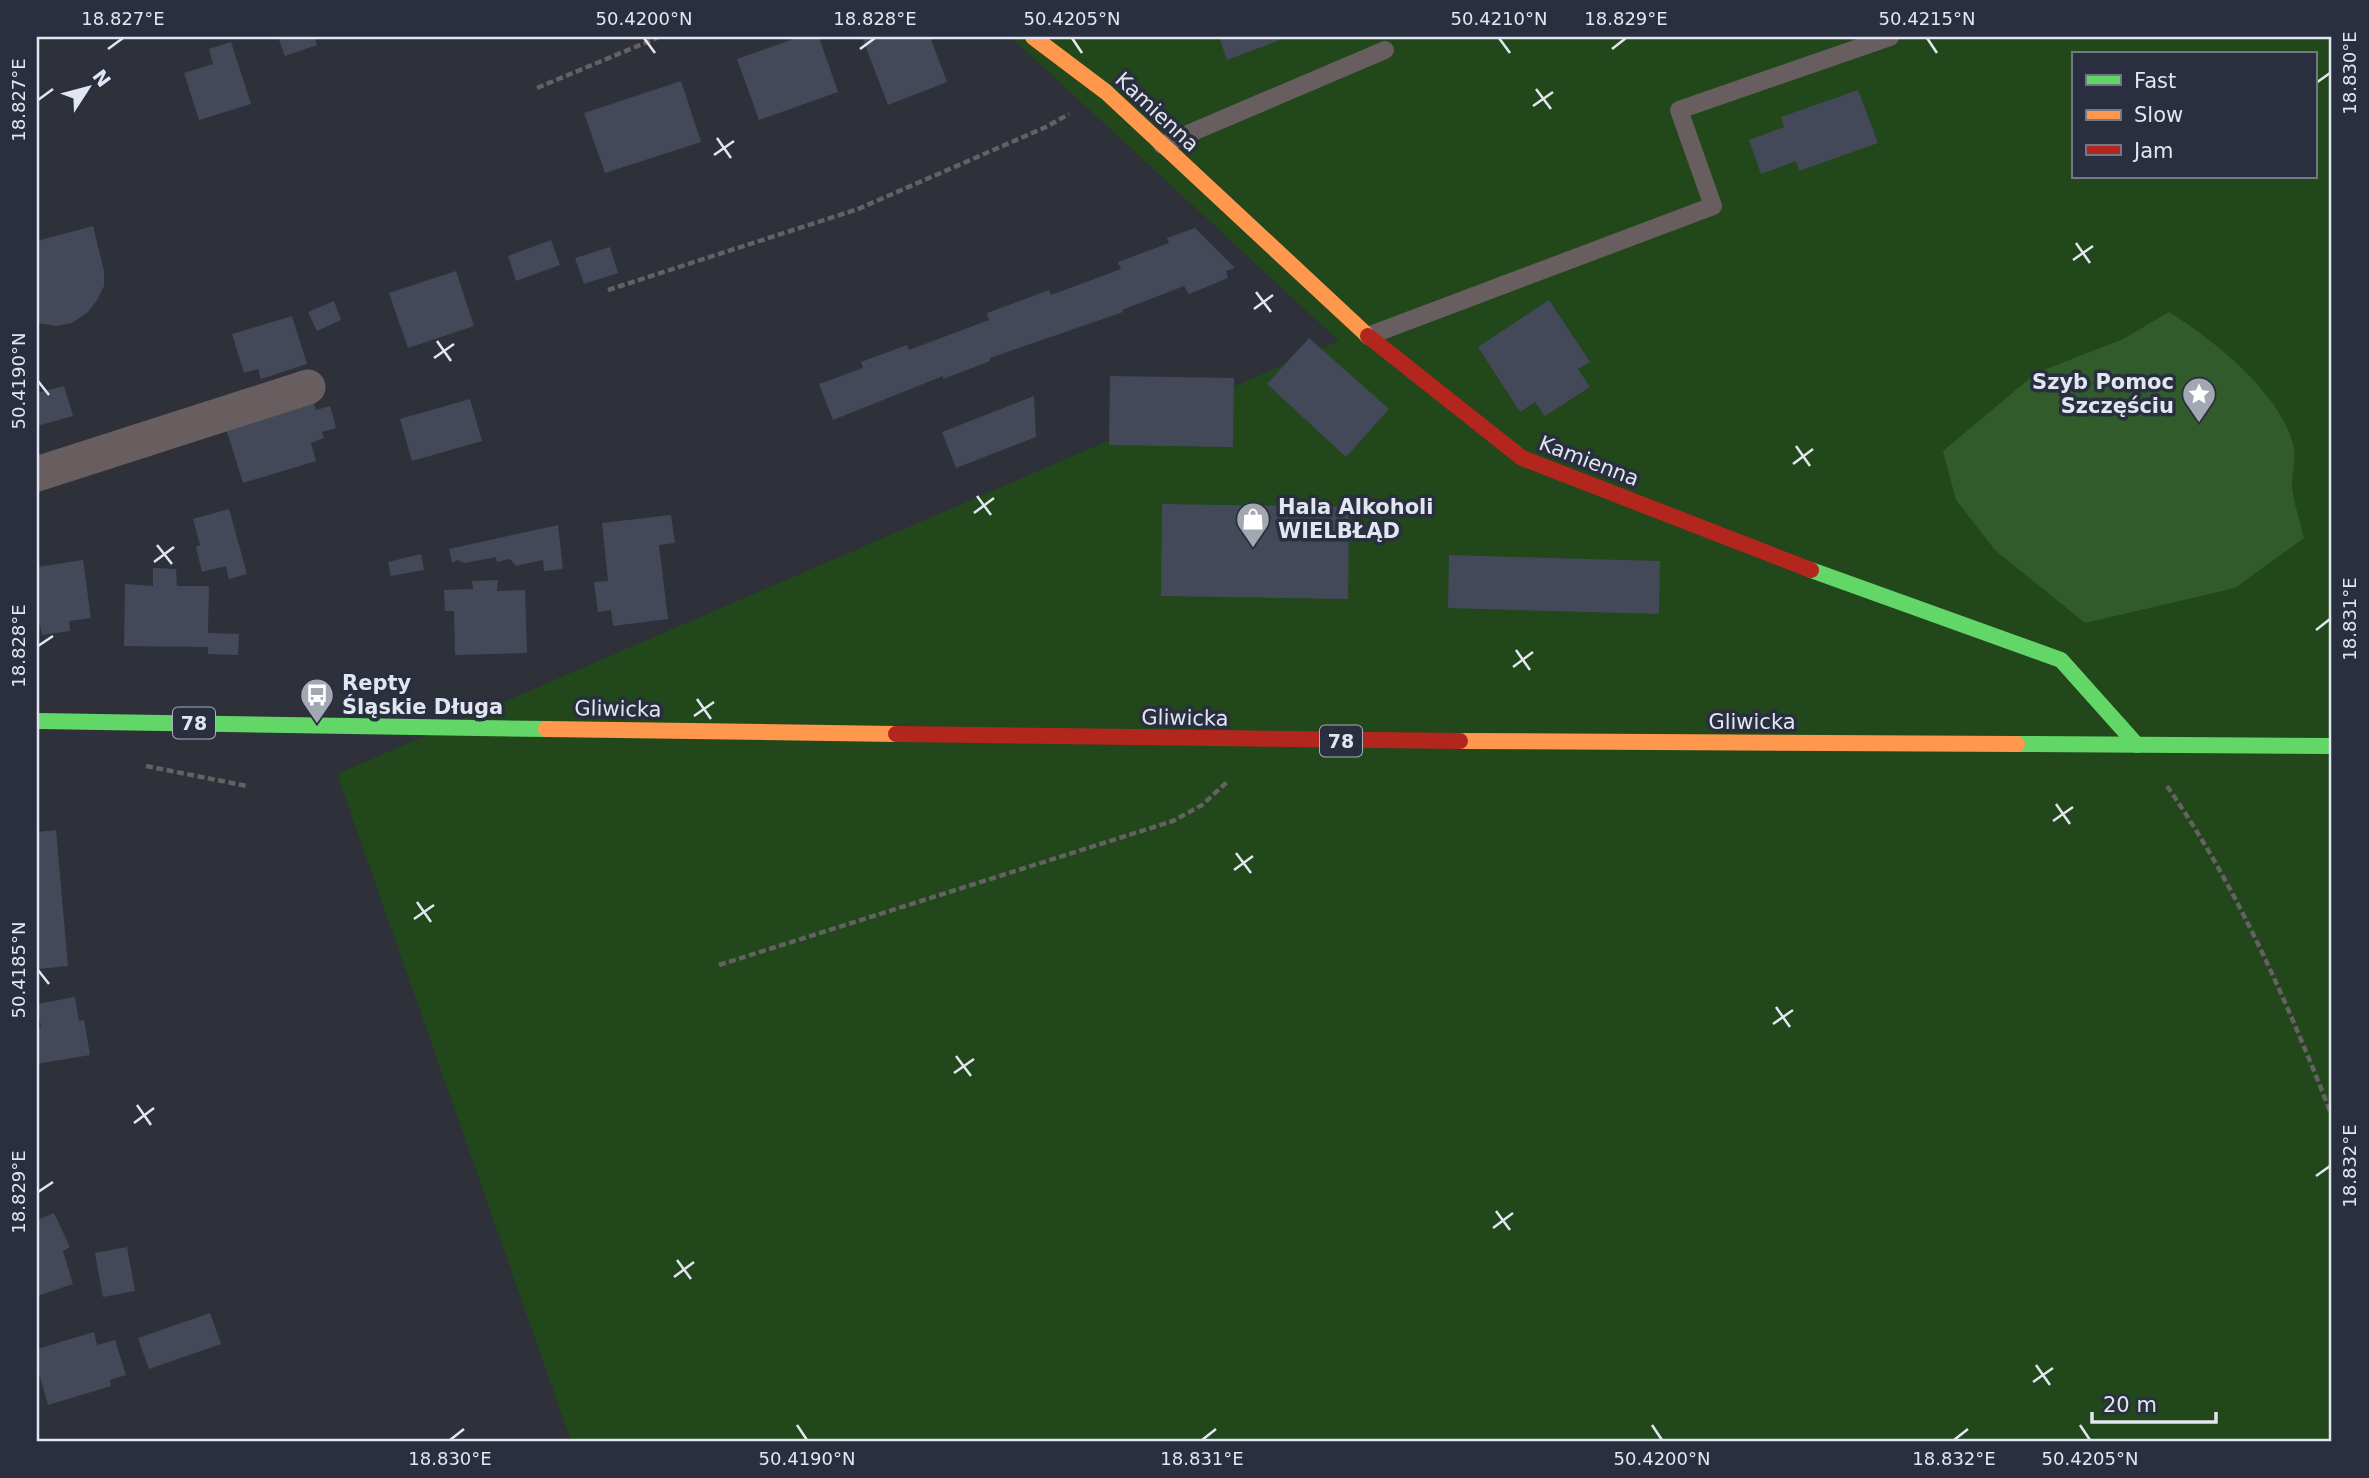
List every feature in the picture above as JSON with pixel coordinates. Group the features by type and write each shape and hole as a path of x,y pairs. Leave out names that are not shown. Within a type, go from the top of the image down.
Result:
{"main road":[{"name":"Kamienna","path":"1033,37 1106,92 1368,336 1522,458 1878,596 2061,660 2137,745"},
{"name":"Gliwicka","path":"37,721 1256,740 2332,746"}],"street":[{"path":"37,474 308,387"}],"lane":[{"path":"1368,336 1713,206 1679,110 1889,37"},
{"path":"1162,145 1385,50"}],"path":[{"path":"537,88 659,37"},
{"path":"608,290 858,209 1046,127 1106,92"},
{"path":"719,965 741,955 1173,821 1202,805 1224,787 1256,740"},
{"path":"2137,745 2185,812 2264,951 2332,1116"},
{"path":"140,765 247,786"}],"green space":[{"path":"1011,37 2332,37 2332,1441 571,1441 337,774 1339,341"},
{"path":"2169,312 2206,337 2244,370 2276,408 2294,448 2292,485 2304,538 2235,588 2085,623 1995,550 1956,500 1943,451 2036,373 2123,339"}],"building":[{"path":"278,37 314,37 317,45 285,56"},
{"path":"799,37 819,37 838,92 759,120 737,59"},
{"path":"862,37 930,37 947,82 888,105"},
{"path":"1219,37 1288,37 1227,60"},
{"path":"231,42 251,104 199,120 184,73 213,64 209,49"},
{"path":"681,81 701,142 605,173 584,113"},
{"path":"1858,90 1878,143 1799,171 1796,161 1761,174 1749,140 1784,127 1781,117"},
{"path":"93,226 104,271 104,286 97,300 88,312 72,323 57,326 37,323 37,241"},
{"path":"1195,228 1235,268 1226,271 1228,278 1189,294 1184,286 1122,310 1123,312 990,358 990,361 943,379 943,376 833,420 819,384 863,368 861,362 907,345 909,350 989,320 987,313 1049,290 1051,295 1121,269 1118,262 1169,243 1167,238"},
{"path":"551,240 560,265 516,281 508,256"},
{"path":"610,247 618,273 584,284 575,258"},
{"path":"456,271 474,326 408,348 389,293"},
{"path":"1549,300 1590,362 1578,369 1590,387 1545,416 1535,402 1520,412 1478,347"},
{"path":"334,301 341,320 317,331 308,312"},
{"path":"292,316 307,364 261,379 258,369 244,373 232,334"},
{"path":"1309,338 1389,409 1346,457 1267,384"},
{"path":"1110,376 1234,378 1233,447 1109,445"},
{"path":"64,386 73,416 37,426 37,393"},
{"path":"1034,396 1036,437 956,468 942,432"},
{"path":"312,398 316,410 330,406 336,428 322,432 324,438 311,443 316,461 243,483 225,425"},
{"path":"470,399 482,441 412,461 400,419"},
{"path":"1162,504 1349,507 1348,599 1161,596"},
{"path":"229,509 247,574 229,579 226,566 202,572 196,547 200,545 193,519"},
{"path":"671,515 675,543 659,545 668,619 613,626 611,610 598,612 594,582 608,581 602,523"},
{"path":"558,525 563,569 544,571 543,560 516,566 510,559 497,562 496,557 465,563 457,560 452,563 449,549"},
{"path":"421,554 424,570 391,576 388,562"},
{"path":"1449,555 1660,561 1659,614 1448,608"},
{"path":"83,560 91,618 69,621 70,631 42,635 40,625 37,626 37,567"},
{"path":"153,568 176,569 177,586 209,586 208,633 239,634 238,655 208,654 208,647 124,646 125,584 153,586"},
{"path":"498,580 497,591 525,590 527,653 455,655 454,611 445,611 444,590 473,589 472,581"},
{"path":"56,830 68,966 37,969 37,832"},
{"path":"75,997 79,1021 84,1020 90,1055 37,1064 37,1029 41,1028 37,1004"},
{"path":"54,1213 70,1247 63,1251 73,1284 37,1296 37,1220"},
{"path":"127,1247 135,1291 103,1297 95,1253"},
{"path":"210,1313 221,1344 149,1369 138,1338"},
{"path":"94,1332 97,1345 115,1340 126,1375 110,1380 111,1386 48,1405 37,1366 37,1349"}],"traffic: fast":[{"path":"1811,570 2061,660 2137,745"},
{"path":"37,721 546,729"},
{"path":"2017,744 2332,746"}],"traffic: slow":[{"path":"1033,37 1106,92 1368,336"},
{"path":"546,729 896,734"},
{"path":"1460,741 2017,744"}],"traffic: jam":[{"path":"1368,336 1522,458 1811,570"},
{"path":"896,734 1460,741"}],"place":[{"name":"Szyb Pomoc Szczęściu","path":"2199,424"},
{"name":"Hala Alkoholi WIELBŁĄD","path":"1253,549"},
{"name":"Repty Śląskie Długa","path":"317,725"}]}
